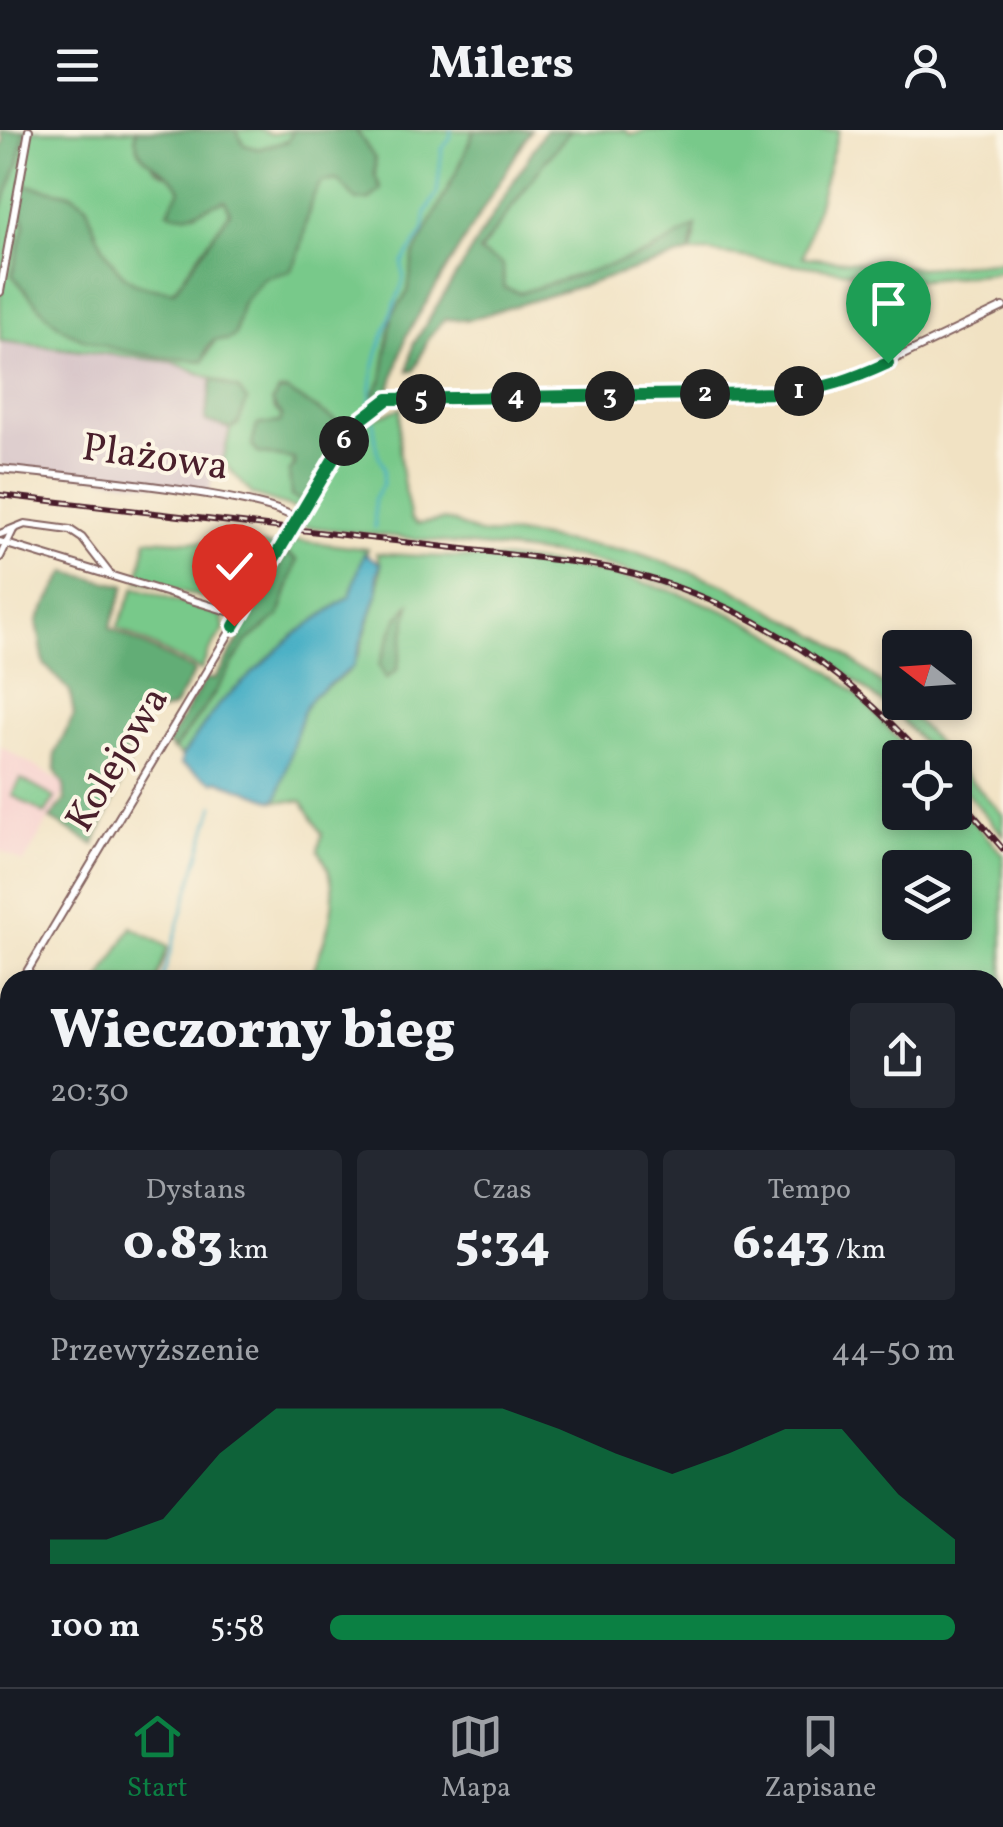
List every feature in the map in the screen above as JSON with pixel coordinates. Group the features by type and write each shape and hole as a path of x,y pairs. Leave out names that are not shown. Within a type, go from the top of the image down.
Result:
{"street":[{"path":"0,292 30,130"},
{"name":"Kolejowa","path":"28,970 353,426 388,399 817,390 853,380 1003,306"},
{"name":"Plażowa","path":"0,468 230,499 282,510 298,520"},
{"path":"0,534 30,524 70,530 82,538 114,577"},
{"path":"0,557 3,543 14,529"},
{"path":"14,529 18,548"},
{"path":"3,543 241,615"},
{"path":"91,570 98,561"},
{"path":"217,606 234,626"}],"shaded area":[{"path":"0,341 173,362 212,379 205,421 230,429 223,462 214,461 210,492 0,466"},
{"path":"0,746 68,786 24,863 0,850"}],"green space":[{"path":"25,130 136,130 135,138 156,170 174,178 180,191 169,211 195,213 225,200 230,212 173,291 142,286 125,276 104,248 87,205 71,194 25,185 20,204 25,225 12,275 47,315 113,347 203,361 215,340 225,339 235,331 243,303 257,284 290,269 296,261 318,185 338,180 348,188 375,175 375,159 356,130 474,130 414,257 408,292 392,315 382,380 374,393 376,401 344,430 335,420 287,391 279,391 274,408 282,416 280,423 263,424 258,452 294,459 291,496 303,502 299,510 253,495 223,462 230,429 238,424 239,390 173,362 0,341 0,212 18,164"},
{"path":"25,130 18,164 0,212 0,149 4,141 0,131"},
{"path":"136,130 236,130 244,145 258,149 288,141 293,130 356,130 375,159 375,175 381,189 370,200 357,201 338,180 322,182 311,201 301,248 290,271 264,278 242,304 235,335 228,340 215,340 207,348 204,361 120,350 65,330 12,275 25,225 20,204 25,185 71,194 87,205 104,248 125,276 142,286 174,291 230,212 225,201 190,214 168,211 180,190 139,151"},
{"path":"236,130 272,134 293,130 289,141 258,149 244,145"},
{"path":"474,130 531,130 406,336 389,393 376,401 374,393 382,380 392,315 408,292 413,257"},
{"path":"545,130 571,130 479,252 503,265 504,288 520,293 649,253 696,226 690,253 468,320 445,319 429,337 414,371 408,371 413,345"},
{"path":"571,130 624,130 632,135 648,130 839,130 803,257 921,268 1003,261 1003,272 912,281 707,252 690,253 695,227 649,253 520,293 504,288 479,253"},
{"path":"212,379 239,390 247,401 238,424 230,429 205,421"},
{"path":"279,391 287,391 335,420 344,430 303,502 291,496 289,472 295,466 294,459 258,453 252,445 257,425 280,422 282,416 272,402"},
{"path":"401,408 403,478 411,519 417,524 443,520 479,534 524,535 638,553 726,585 830,642 882,684 882,703 808,643 715,597 576,557 300,526 366,421"},
{"path":"147,539 275,546 236,606 138,580"},
{"path":"294,540 368,549 350,596 294,635 218,705 182,756 174,750 246,642 279,616 297,561 287,553"},
{"path":"287,553 297,560 279,616 246,642 173,750 167,744 205,679 215,679 240,638 235,634"},
{"path":"376,553 565,566 651,585 734,615 811,658 846,685 899,740 882,740 882,830 972,830 972,820 1003,855 1003,970 313,970 333,898 327,866 318,850 322,834 302,801 274,801 303,711 313,696 348,672 359,653 378,591 381,564","holes":["408,606 397,670 386,678 379,665"]},
{"path":"66,572 125,586 110,628 195,671 174,707 142,718 125,744 128,767 94,845 50,819 65,800 55,754 74,715 70,692 44,664 37,621"},
{"path":"135,587 222,615 224,630 201,670 117,628"},
{"path":"410,604 397,670 386,679 379,665 397,619"},
{"path":"901,720 916,720 935,740 920,740"},
{"path":"21,779 55,798 45,814 12,795"},
{"path":"972,781 1003,815 1003,835 972,799"},
{"path":"132,927 168,947 160,970 106,970"}],"water":[{"path":"364,553 381,564 378,591 353,667 313,696 303,711 278,797 274,801 214,782 181,764 182,756 218,705 294,635 350,596"}],"waterway":[{"path":"370,407 376,360 403,282 403,262 423,232 426,212 437,193 442,149 451,130"},
{"path":"373,420 377,451 384,468 383,484 374,499 375,528"},
{"path":"165,970 214,805"}],"railway":[{"path":"0,495 615,569 704,598 785,639 858,692 907,740"},
{"path":"972,813 1003,849"}],"route":[{"path":"234,626 353,426 388,399 783,393 817,390 853,380 888,363"}]}
